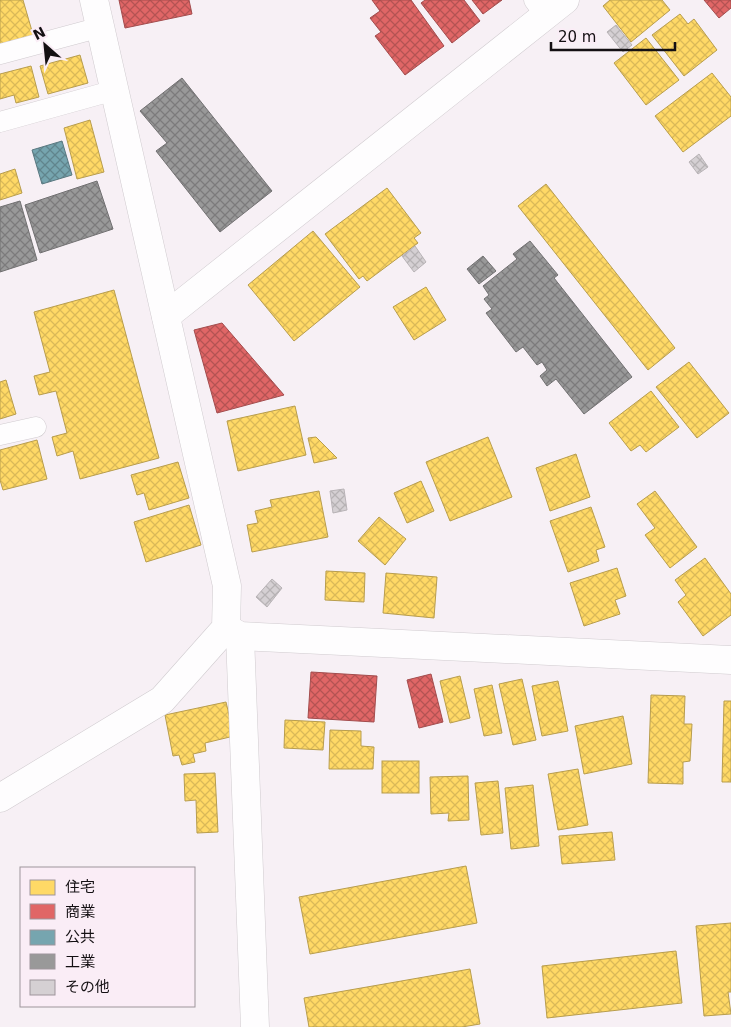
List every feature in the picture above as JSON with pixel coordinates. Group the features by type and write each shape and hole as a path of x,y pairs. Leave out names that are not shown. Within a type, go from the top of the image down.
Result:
{"street":[{"path":"94,0 227,586 233,632 255,1027"},
{"path":"166,316 548,5"},
{"path":"0,798 162,700 233,632 731,660"}],"lane":[{"path":"0,54 100,27"},
{"path":"0,122 115,90"},
{"path":"0,436 36,427"}],"building: 住宅":[{"path":"0,0 23,0 34,38 0,47"},
{"path":"610,0 662,0 670,10 631,42 603,6"},
{"path":"680,14 688,24 694,19 717,50 684,76 652,35"},
{"path":"646,38 679,80 646,105 614,63"},
{"path":"80,55 88,83 48,94 40,66"},
{"path":"31,66 39,97 16,103 14,95 0,99 0,74"},
{"path":"712,73 731,97 731,116 683,152 655,116"},
{"path":"90,120 104,172 77,179 64,128"},
{"path":"15,169 22,193 0,200 0,174"},
{"path":"546,184 675,348 648,370 518,206"},
{"path":"387,188 421,233 414,238 418,243 367,281 363,276 359,279 325,234"},
{"path":"313,231 360,287 294,341 248,285"},
{"path":"426,287 446,320 414,340 393,307"},
{"path":"114,290 159,458 80,479 73,451 57,456 52,437 67,433 56,391 39,395 34,376 50,372 34,312"},
{"path":"689,362 729,413 697,438 656,387"},
{"path":"6,380 16,414 0,419 0,382"},
{"path":"651,391 679,427 646,452 640,445 631,451 609,423"},
{"path":"295,406 306,455 238,471 227,421"},
{"path":"316,437 337,458 314,463 308,438"},
{"path":"488,437 512,497 450,521 426,462"},
{"path":"37,440 47,479 3,490 0,480 0,450"},
{"path":"576,454 590,497 550,511 536,468"},
{"path":"178,462 189,498 149,510 144,493 137,495 131,475"},
{"path":"421,481 434,511 407,523 394,493"},
{"path":"319,491 328,537 252,552 247,525 258,523 255,511 272,507 270,500"},
{"path":"655,491 697,547 670,568 645,535 655,528 637,504"},
{"path":"189,505 201,545 146,562 134,522"},
{"path":"591,507 605,547 596,550 599,561 568,572 550,521"},
{"path":"379,517 406,539 385,565 358,541"},
{"path":"705,558 731,594 731,615 703,636 678,602 686,595 675,580"},
{"path":"617,568 626,596 615,600 620,614 584,626 570,583"},
{"path":"326,571 365,573 364,602 325,600"},
{"path":"386,573 437,577 434,618 383,613"},
{"path":"460,676 470,718 450,723 440,681"},
{"path":"522,679 536,740 513,745 499,684"},
{"path":"558,681 568,731 542,736 532,686"},
{"path":"492,685 502,733 484,736 474,689"},
{"path":"651,695 685,696 684,724 692,724 690,761 683,762 683,784 648,783"},
{"path":"724,701 731,701 731,782 722,782"},
{"path":"226,702 234,736 205,743 206,751 193,754 195,762 182,765 179,755 173,756 165,715"},
{"path":"623,716 632,764 584,774 575,726"},
{"path":"285,720 325,722 323,750 284,748"},
{"path":"330,730 361,731 361,746 374,747 373,769 329,769"},
{"path":"382,761 419,761 419,793 382,793"},
{"path":"578,769 588,825 558,830 548,774"},
{"path":"215,773 218,832 197,833 196,800 185,801 184,774"},
{"path":"468,776 469,820 448,821 449,813 431,814 430,777"},
{"path":"498,781 503,833 481,835 475,783"},
{"path":"533,785 539,846 511,849 505,788"},
{"path":"612,832 615,860 562,864 559,836"},
{"path":"466,866 477,923 310,954 299,897"},
{"path":"731,923 731,992 728,992 731,1014 704,1016 696,926"},
{"path":"676,951 682,1003 547,1018 542,966"},
{"path":"470,969 480,1024 462,1027 309,1027 304,998"}],"building: 商業":[{"path":"119,0 189,0 192,14 125,28"},
{"path":"372,0 411,0 444,46 405,75 375,36 381,32 370,18 380,11"},
{"path":"425,0 464,0 480,21 452,43 421,3"},
{"path":"472,0 502,0 483,14"},
{"path":"704,0 731,0 731,8 719,18"},
{"path":"222,323 284,395 217,413 194,330"},
{"path":"311,672 377,676 374,722 308,718"},
{"path":"431,674 443,722 419,728 407,680"}],"building: 公共":[{"path":"62,141 72,175 42,184 32,150"}],"building: 工業":[{"path":"182,78 272,191 220,232 156,151 167,143 140,111"},
{"path":"97,181 113,229 40,253 25,205"},
{"path":"20,201 37,260 0,272 0,207"},
{"path":"530,241 558,275 554,278 632,377 584,414 556,379 547,386 540,376 547,370 542,362 537,365 523,347 516,352 486,313 492,309 484,299 489,295 483,286 517,259 513,254"},
{"path":"483,256 496,271 479,284 467,269"}],"building: その他":[{"path":"616,25 632,45 623,52 607,32"},
{"path":"699,154 708,167 698,174 689,162"},
{"path":"415,246 426,262 414,272 402,256"},
{"path":"344,489 347,510 333,513 330,491"},
{"path":"272,579 282,588 267,607 256,597"}]}
